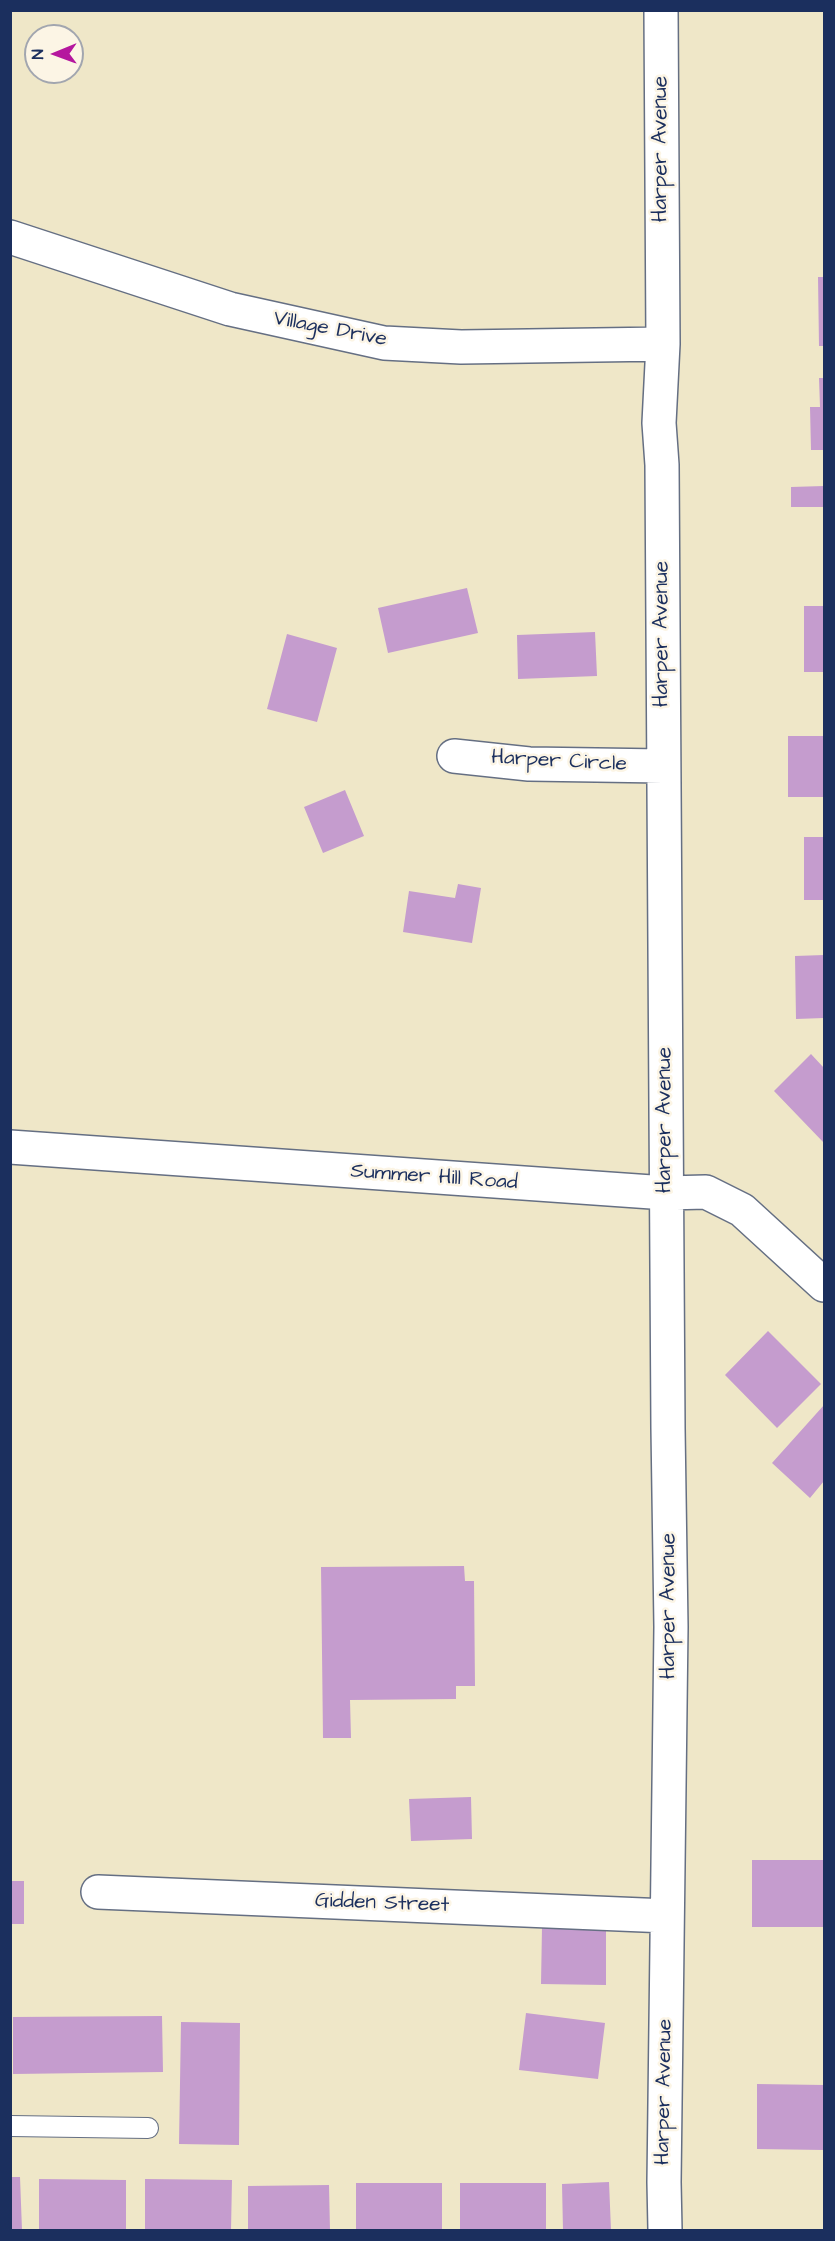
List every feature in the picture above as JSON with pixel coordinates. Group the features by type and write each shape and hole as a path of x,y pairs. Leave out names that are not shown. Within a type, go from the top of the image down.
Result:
{"street":[{"name":"Harper Avenue","path":"661,10 663,344 659,423 662,477 671,1627 665,2230"},
{"name":"Village Drive","path":"10,237 230,309 384,343 461,347 663,344"},
{"name":"Harper Circle","path":"454,756 529,764 663,766"},
{"name":"Summer Hill Road","path":"10,1147 666,1193 706,1192 742,1210 825,1285"},
{"name":"Gidden Street","path":"98,1892 667,1916"}],"lane":[{"path":"10,2126 148,2128"}],"building":[{"path":"818,277 824,277 824,346 819,346"},
{"path":"819,378 824,378 824,450 811,450 810,407 820,407"},
{"path":"824,486 824,507 791,507 791,487"},
{"path":"467,588 478,633 388,653 378,608"},
{"path":"804,606 824,606 824,672 804,672"},
{"path":"595,632 597,676 518,679 517,635"},
{"path":"287,634 337,648 317,722 267,709"},
{"path":"788,736 824,736 824,797 788,797"},
{"path":"345,790 364,836 323,853 304,807"},
{"path":"804,837 824,837 824,900 804,900"},
{"path":"458,884 481,888 472,943 403,932 409,891 455,898"},
{"path":"824,955 824,1018 796,1019 795,956"},
{"path":"811,1054 824,1068 824,1143 774,1091"},
{"path":"768,1331 821,1384 777,1428 725,1375"},
{"path":"824,1405 824,1481 810,1498 772,1463"},
{"path":"464,1566 465,1581 474,1581 475,1686 456,1686 456,1699 350,1700 351,1738 323,1738 321,1567"},
{"path":"471,1797 472,1839 411,1841 409,1799"},
{"path":"752,1860 824,1860 824,1927 752,1927"},
{"path":"10,1881 24,1881 24,1924 10,1924"},
{"path":"542,1927 606,1928 606,1985 541,1984"},
{"path":"526,2013 605,2023 598,2079 519,2070"},
{"path":"162,2016 163,2072 13,2074 13,2017"},
{"path":"181,2022 240,2023 239,2145 179,2144"},
{"path":"757,2084 824,2085 824,2150 757,2149"},
{"path":"10,2177 20,2177 22,2230 10,2230"},
{"path":"39,2179 126,2180 126,2230 39,2230"},
{"path":"145,2179 232,2180 231,2230 145,2230"},
{"path":"609,2182 611,2230 563,2230 562,2184"},
{"path":"356,2183 442,2183 442,2230 356,2230"},
{"path":"460,2183 546,2183 546,2230 460,2230"},
{"path":"329,2185 330,2230 248,2230 248,2186"}]}
